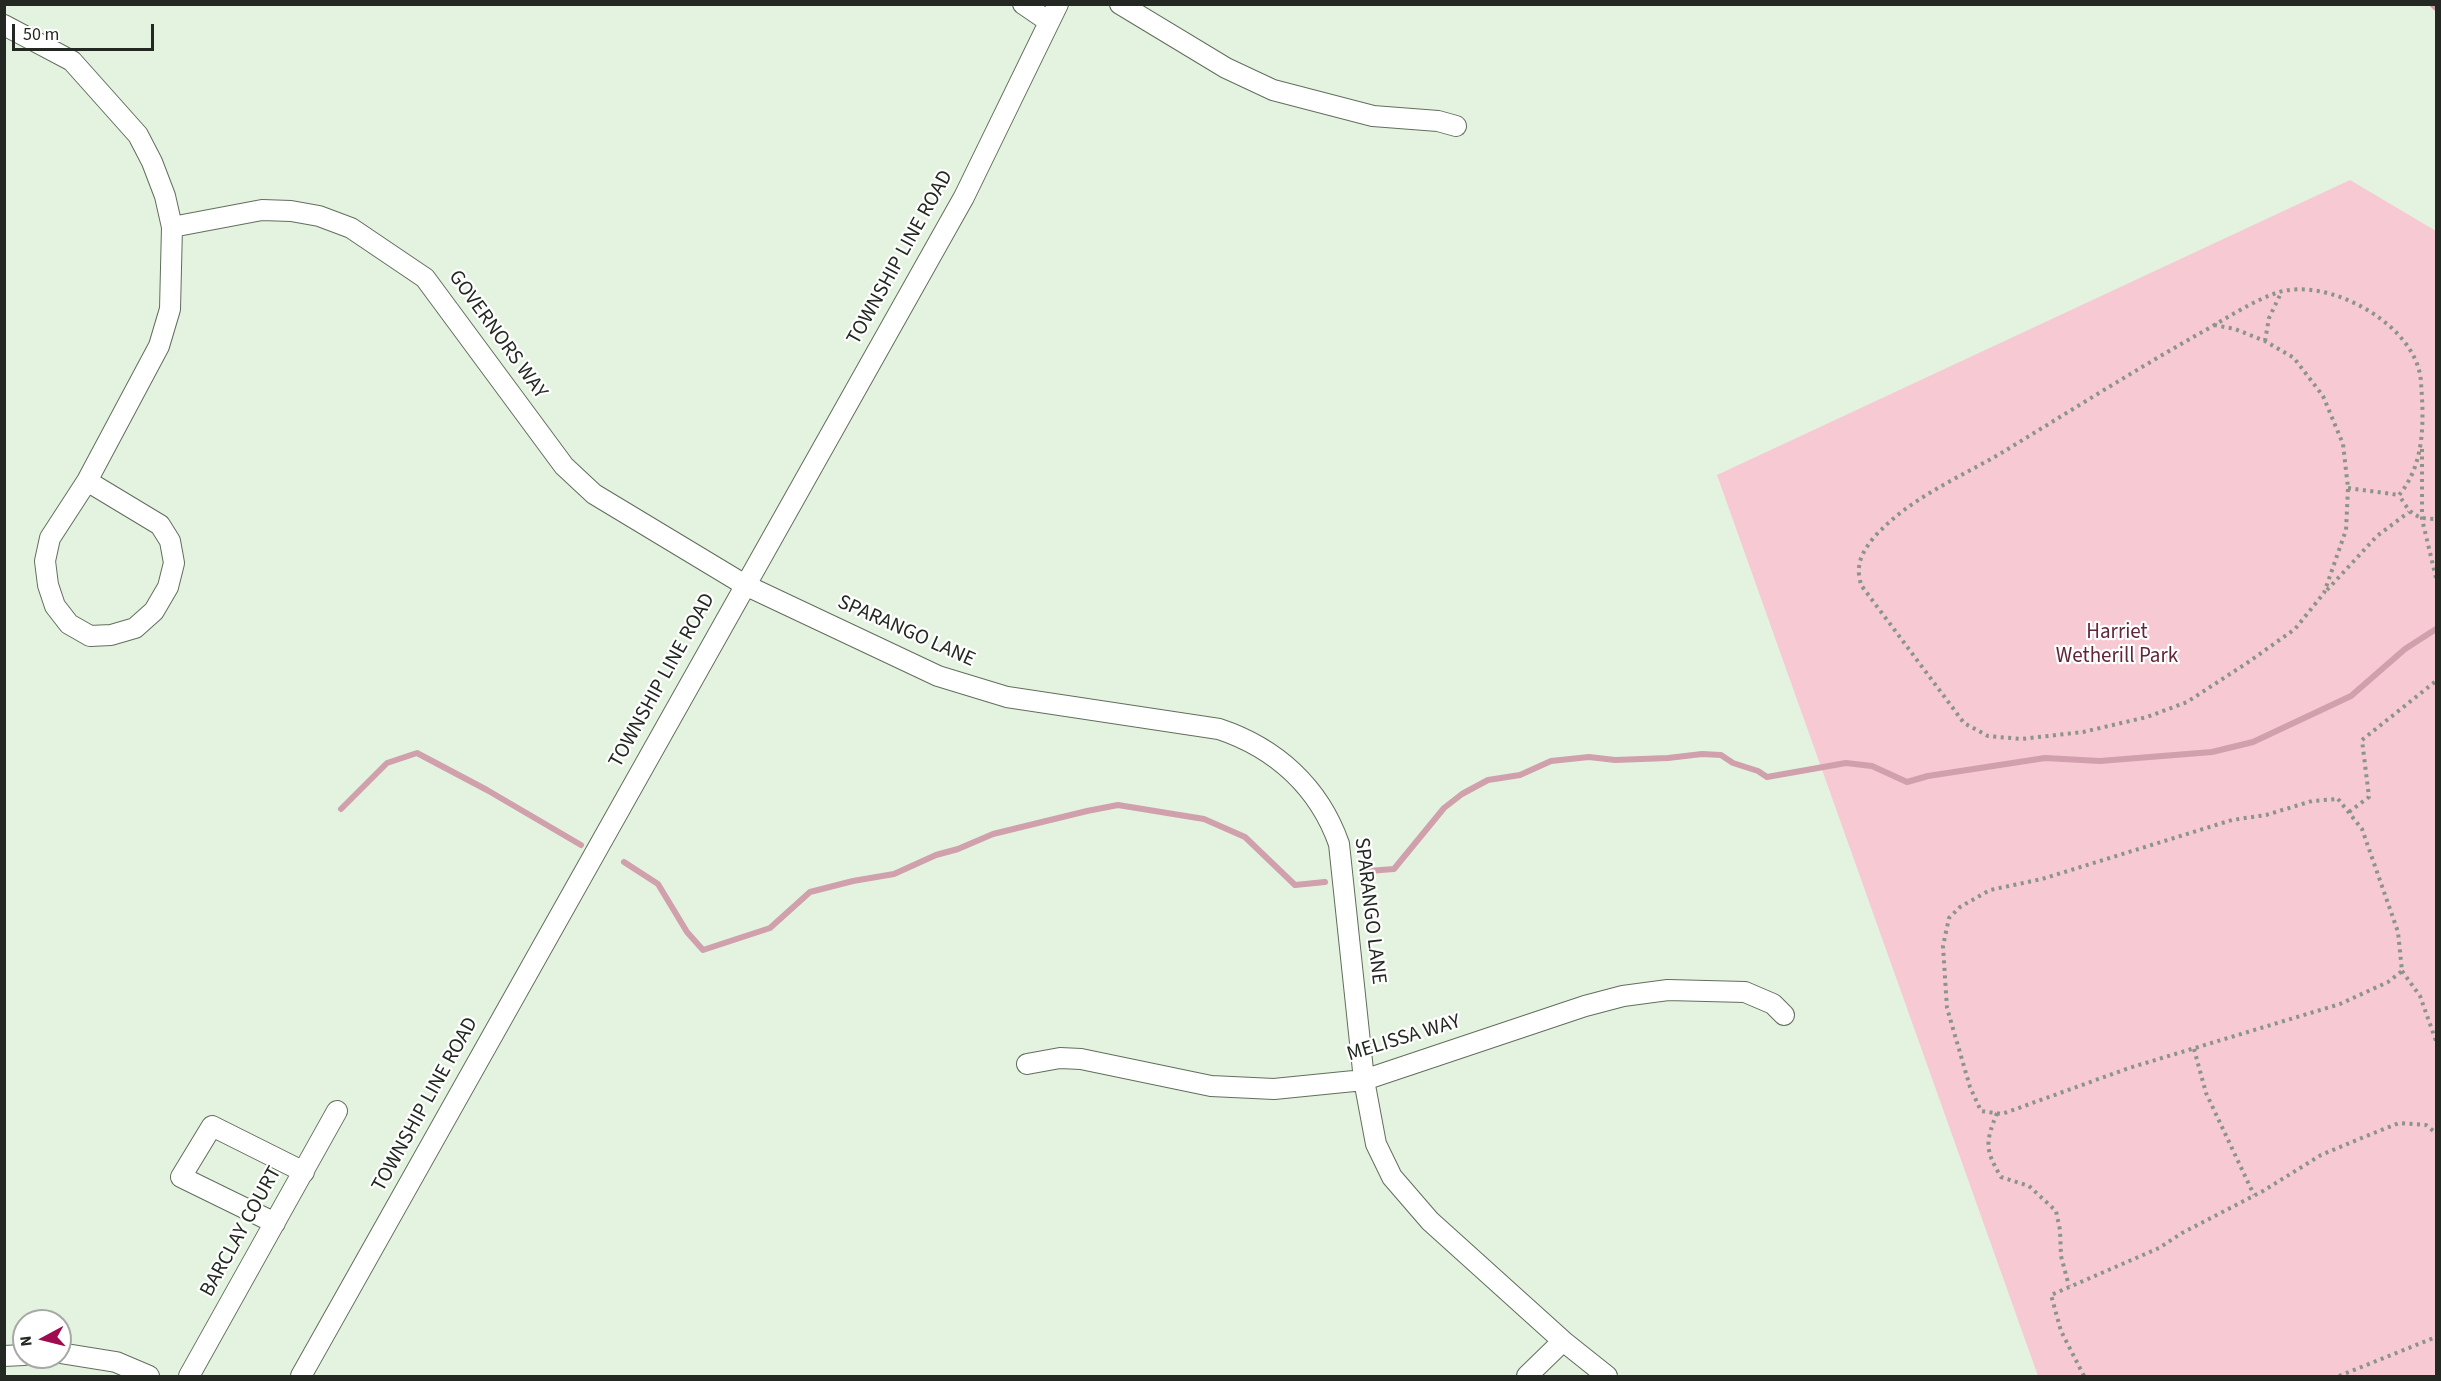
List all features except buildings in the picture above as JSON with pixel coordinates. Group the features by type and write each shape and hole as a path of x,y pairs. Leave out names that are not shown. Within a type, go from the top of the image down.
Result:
{"street":[{"path":"1023,4 1053,13"},
{"path":"1120,4 1226,68 1273,90 1373,116 1438,121 1455,126"},
{"name":"TOWNSHIP LINE ROAD","path":"301,1377 964,197 1053,13"},
{"path":"4,25 72,62 138,135 152,162 165,196 172,227 170,309 159,346 87,481 50,538 45,561 48,585 55,606 69,624 90,636 111,635 135,628 153,611 168,587 174,562 170,541 160,525 87,481"},
{"name":"GOVERNORS WAY","path":"172,227 262,210 291,211 319,216 351,228 425,278 564,465 594,494 744,585"},
{"name":"SPARANGO LANE","path":"744,585 938,676 968,687 1007,697 1219,729 1239,736 1281,761 1302,780 1331,821 1339,844 1364,1080 1376,1144 1392,1177 1430,1221 1563,1341 1607,1377"},
{"name":"MELISSA WAY","path":"1027,1064 1060,1058 1081,1059 1211,1086 1242,1089 1297,1088 1364,1080 1585,1006 1623,996 1668,990 1745,992 1773,1004 1784,1015"},
{"name":"BARCLAY COURT","path":"189,1377 337,1111"},
{"path":"275,1223 181,1177 212,1126 304,1172"},
{"path":"1527,1377 1563,1341"},
{"path":"72,1355 116,1362 149,1377"}],"path":[{"path":"2409,512 2377,536 2324,593 2295,629 2187,702 2147,717 2083,732 2021,739 1988,736 1964,723 1861,585 1859,567 1868,545 1882,529 1905,510 2214,325 2282,292 2308,288 2341,298 2393,327 2421,368 2422,519 2436,578"},
{"path":"2265,341 2269,318 2282,292"},
{"path":"2214,325 2235,329 2265,341 2294,358 2323,396 2343,444 2348,488 2346,530 2324,593"},
{"path":"2399,495 2407,486 2422,445"},
{"path":"2348,488 2399,495"},
{"path":"2399,495 2409,512 2422,519 2436,519"},
{"path":"2349,812 2369,796 2362,740 2396,716 2436,681"},
{"path":"2402,971 2388,982 2340,1004 2130,1068 2002,1114 1981,1111 1970,1087 1947,1008 1943,946 1949,918 1960,907 1990,890 2042,879 2232,820 2266,815 2312,801 2338,799 2362,829 2398,932 2402,971 2420,996 2436,1041"},
{"path":"2194,1049 2206,1093 2254,1195"},
{"path":"1997,1113 1987,1138 1991,1161 2001,1177 2029,1186 2056,1211 2060,1230 2061,1256 2069,1286"},
{"path":"2084,1377 2061,1331 2051,1295 2159,1248 2321,1155 2399,1124 2426,1125 2436,1133"},
{"path":"2339,1377 2436,1337"}],"green space":[{"name":"Harriet Wetherill Park","path":"2350,180 2436,231 2436,1376 2038,1376 1717,475"}],"waterway":[{"path":"2432,4 2436,8"},
{"path":"1368,871 1394,869 1444,808 1462,794 1488,780 1520,775 1551,761 1589,757 1615,760 1702,754 1721,755 1733,763 1758,771 1767,777 1846,763 1872,766 1907,782 1928,776 2045,758 2100,761 2212,752 2253,742 2351,696 2405,649 2436,629"},
{"path":"341,809 387,763 417,753 487,790 581,845"},
{"path":"624,862 658,884 687,932 703,950 770,928 810,892 894,874 936,855 958,849 993,834 1118,805 1204,819 1245,837 1295,885 1325,882"}]}
